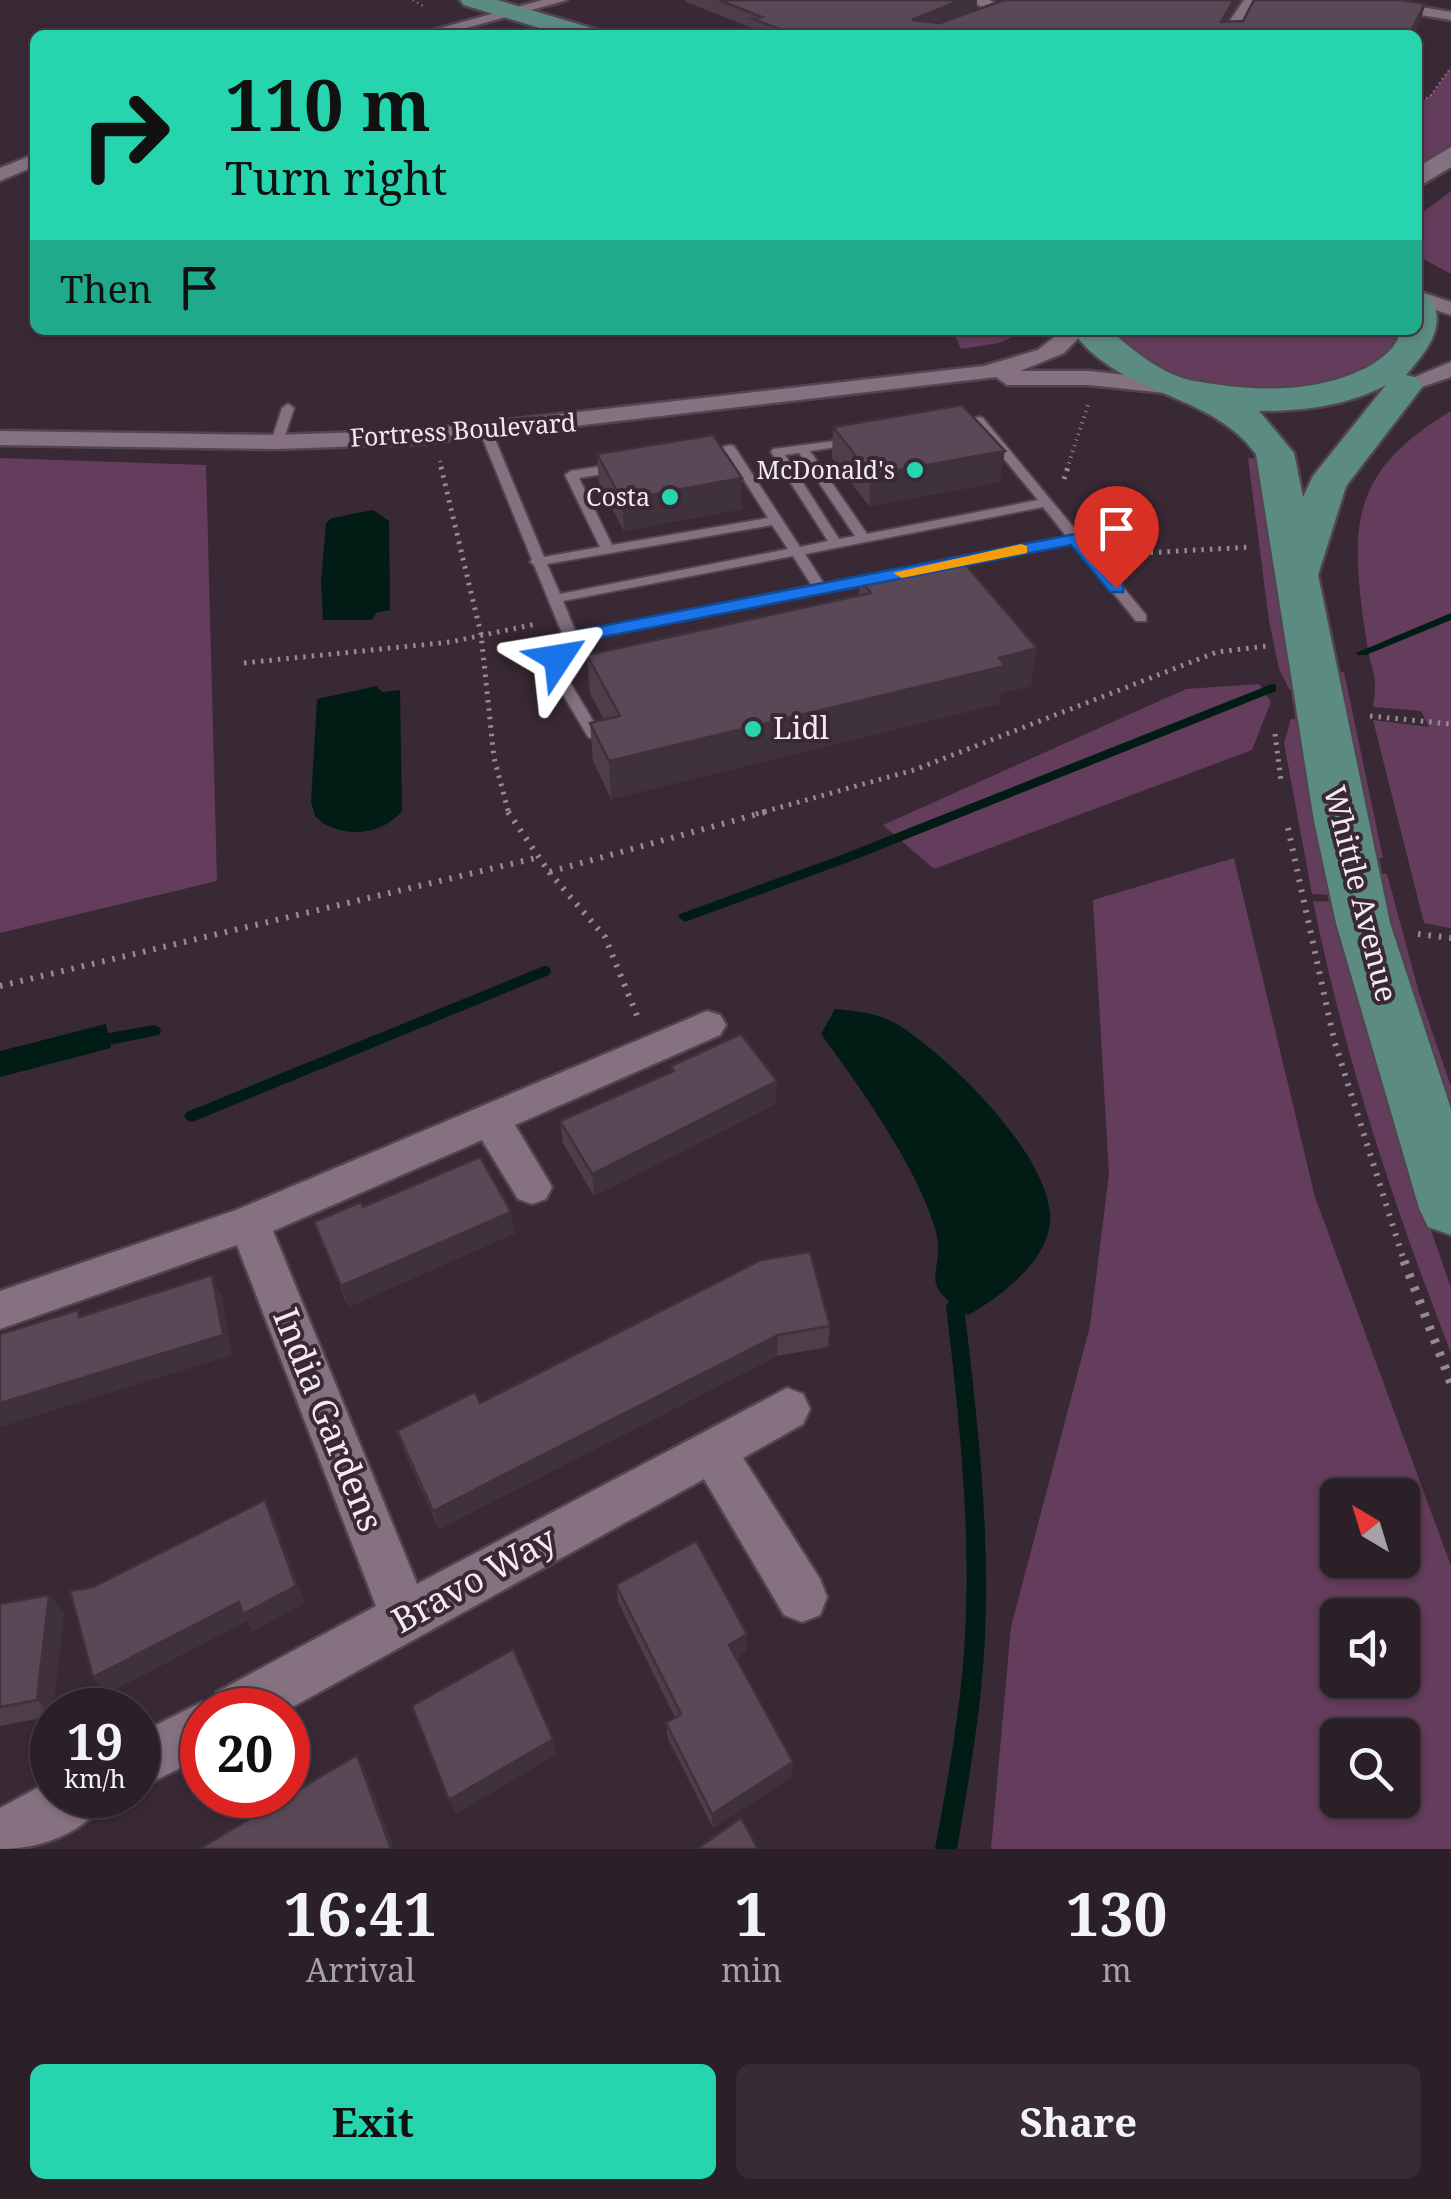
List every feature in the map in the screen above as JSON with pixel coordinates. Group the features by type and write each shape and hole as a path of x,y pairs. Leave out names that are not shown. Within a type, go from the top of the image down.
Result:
{"main road":[{"path":"473,8 518,7 576,30"},
{"path":"473,8 525,30"},
{"name":"Whittle Avenue","path":"1300,572 1327,484 1408,385 1432,367 1441,348 1438,328 1422,306"},
{"path":"1095,335 1135,367 1194,390 1255,401 1312,404 1364,398 1408,385"},
{"name":"Whittle Avenue","path":"1194,390 1253,424 1273,447 1300,572 1326,750 1363,923 1451,1208"}],"street":[{"path":"518,7 560,0"},
{"path":"975,0 1018,14"},
{"path":"1231,30 1252,0"},
{"path":"1386,0 1402,8 1450,18"},
{"path":"417,30 473,8"},
{"path":"432,30 473,8"},
{"path":"937,30 1001,8"},
{"path":"1422,176 1451,155"},
{"path":"0,175 30,162"},
{"path":"1422,301 1451,309"},
{"name":"Fortress Boulevard","path":"923,383 1039,358 1062,346 1070,335"},
{"path":"1408,385 1451,370"},
{"name":"Fortress Boulevard","path":"0,438 277,442 486,432 923,383 1075,378 1194,390"},
{"path":"0,1310 249,1223 707,1025"},
{"path":"491,1120 532,1187"},
{"name":"India Gardens","path":"249,1223 406,1617"},
{"name":"Bravo Way","path":"275,1688 788,1409"},
{"path":"712,1450 802,1597"},
{"path":"0,1838 37,1818"}],"lane":[{"path":"277,442 288,408"},
{"path":"940,427 979,421 1141,618"},
{"path":"486,432 571,638"},
{"path":"836,544 777,452 861,439"},
{"path":"802,448 862,538"},
{"path":"677,458 730,450 821,589"},
{"path":"608,550 571,476 642,464"},
{"path":"553,599 1044,503"},
{"path":"537,562 776,520"},
{"path":"914,570 1075,539"},
{"path":"593,734 558,674 558,658 571,638 895,574"}],"path":[{"path":"1422,101 1451,67"},
{"path":"1060,491 1091,394"},
{"path":"438,450 482,636 497,788 512,824 536,858 605,937 631,1008 658,1044"},
{"path":"1092,559 1253,547"},
{"path":"244,663 482,636"},
{"path":"549,872 914,770 1217,652 1268,646"},
{"path":"1368,733 1364,715 1451,724"},
{"path":"0,986 536,858"},
{"path":"1419,952 1413,933 1451,938"}],"shaded area":[{"path":"1451,67 1451,144 1422,165 1422,101"},
{"path":"1451,191 1451,274 1422,258 1422,213"},
{"path":"954,335 1016,335 999,343 961,349"},
{"path":"1115,335 1420,335 1422,349 1336,393 1232,389 1182,376 1141,358"},
{"path":"1451,411 1450,928 1424,923 1373,720 1429,727 1421,711 1373,707 1374,678 1361,599 1358,535 1374,481 1392,457"},
{"path":"0,458 206,465 217,881 0,933"},
{"path":"1248,458 1264,459 1295,689 1289,689 1279,669 1269,621"},
{"path":"373,510 389,521 390,610 376,613 372,620 323,620 321,581 326,523 332,518"},
{"path":"1333,672 1344,672 1383,858 1371,858"},
{"path":"1259,684 1271,702 1252,750 934,869 883,825 1186,689"},
{"path":"377,686 382,692 400,690 402,811 383,826 347,832 324,824 315,816 311,802 317,699"},
{"path":"1291,719 1299,719 1333,895 1312,894 1284,743"},
{"path":"1234,858 1315,1197 1419,1478 1320,1478 1320,1578 1420,1578 1420,1482 1451,1566 1451,1849 991,1849 1011,1627 1090,1326 1109,1174 1093,900"},
{"path":"1375,873 1387,874 1419,993 1451,1087 1451,1130"},
{"path":"1313,901 1334,902 1400,1141 1451,1288 1451,1353 1372,1130"},
{"path":"835,1009 869,1013 892,1022 944,1060 992,1108 1031,1162 1044,1188 1050,1213 1044,1245 1010,1286 968,1315 940,1292 936,1283 938,1241 914,1177 821,1034"},
{"path":"106,1024 111,1048 0,1077 0,1051"}],"building":[{"path":"719,0 961,0 912,20 940,23 1004,0 1234,0 1221,22 1243,21 1254,0 1403,0 1425,4 1412,30 782,30 753,19 762,17"},
{"path":"962,405 1005,451 871,475 833,427"},
{"path":"713,435 742,478 622,500 597,454"},
{"path":"959,557 1037,648 999,658 1005,666 609,761 590,723 620,716 587,655 871,593 860,579"},
{"path":"741,1034 777,1081 592,1174 560,1121 674,1071 671,1066"},
{"path":"480,1157 511,1212 341,1286 314,1222 361,1202 363,1207"},
{"path":"810,1252 830,1326 778,1335 433,1511 397,1431 475,1392 480,1403 761,1260"},
{"path":"212,1275 223,1335 0,1403 0,1334 78,1310 79,1317"},
{"path":"265,1500 296,1586 243,1614 239,1602 93,1677 70,1591 93,1587"},
{"path":"696,1541 747,1634 729,1645 793,1762 712,1814 666,1723 681,1714 616,1585"},
{"path":"49,1595 38,1688 30,1688 30,1701 0,1707 0,1604"},
{"path":"513,1649 553,1739 449,1800 412,1706"},
{"path":"357,1755 391,1849 199,1849 251,1818 310,1818 310,1783"},
{"path":"741,1818 758,1849 697,1849"}],"waterway":[{"path":"1362,653 1451,616"},
{"path":"685,917 849,857 1272,688"},
{"path":"192,1116 544,971"},
{"path":"109,1039 154,1031"},
{"path":"946,1849 970,1697 976,1605 970,1455 955,1306"}],"slow traffic":[{"path":"902,573 1021,550"}],"place":[{"name":"McDonald's","path":"915,470"},
{"name":"Costa","path":"670,497"},
{"name":"Lidl","path":"753,729"}],"route":[{"path":"558,658 571,638 1075,539 1116,588"}]}
